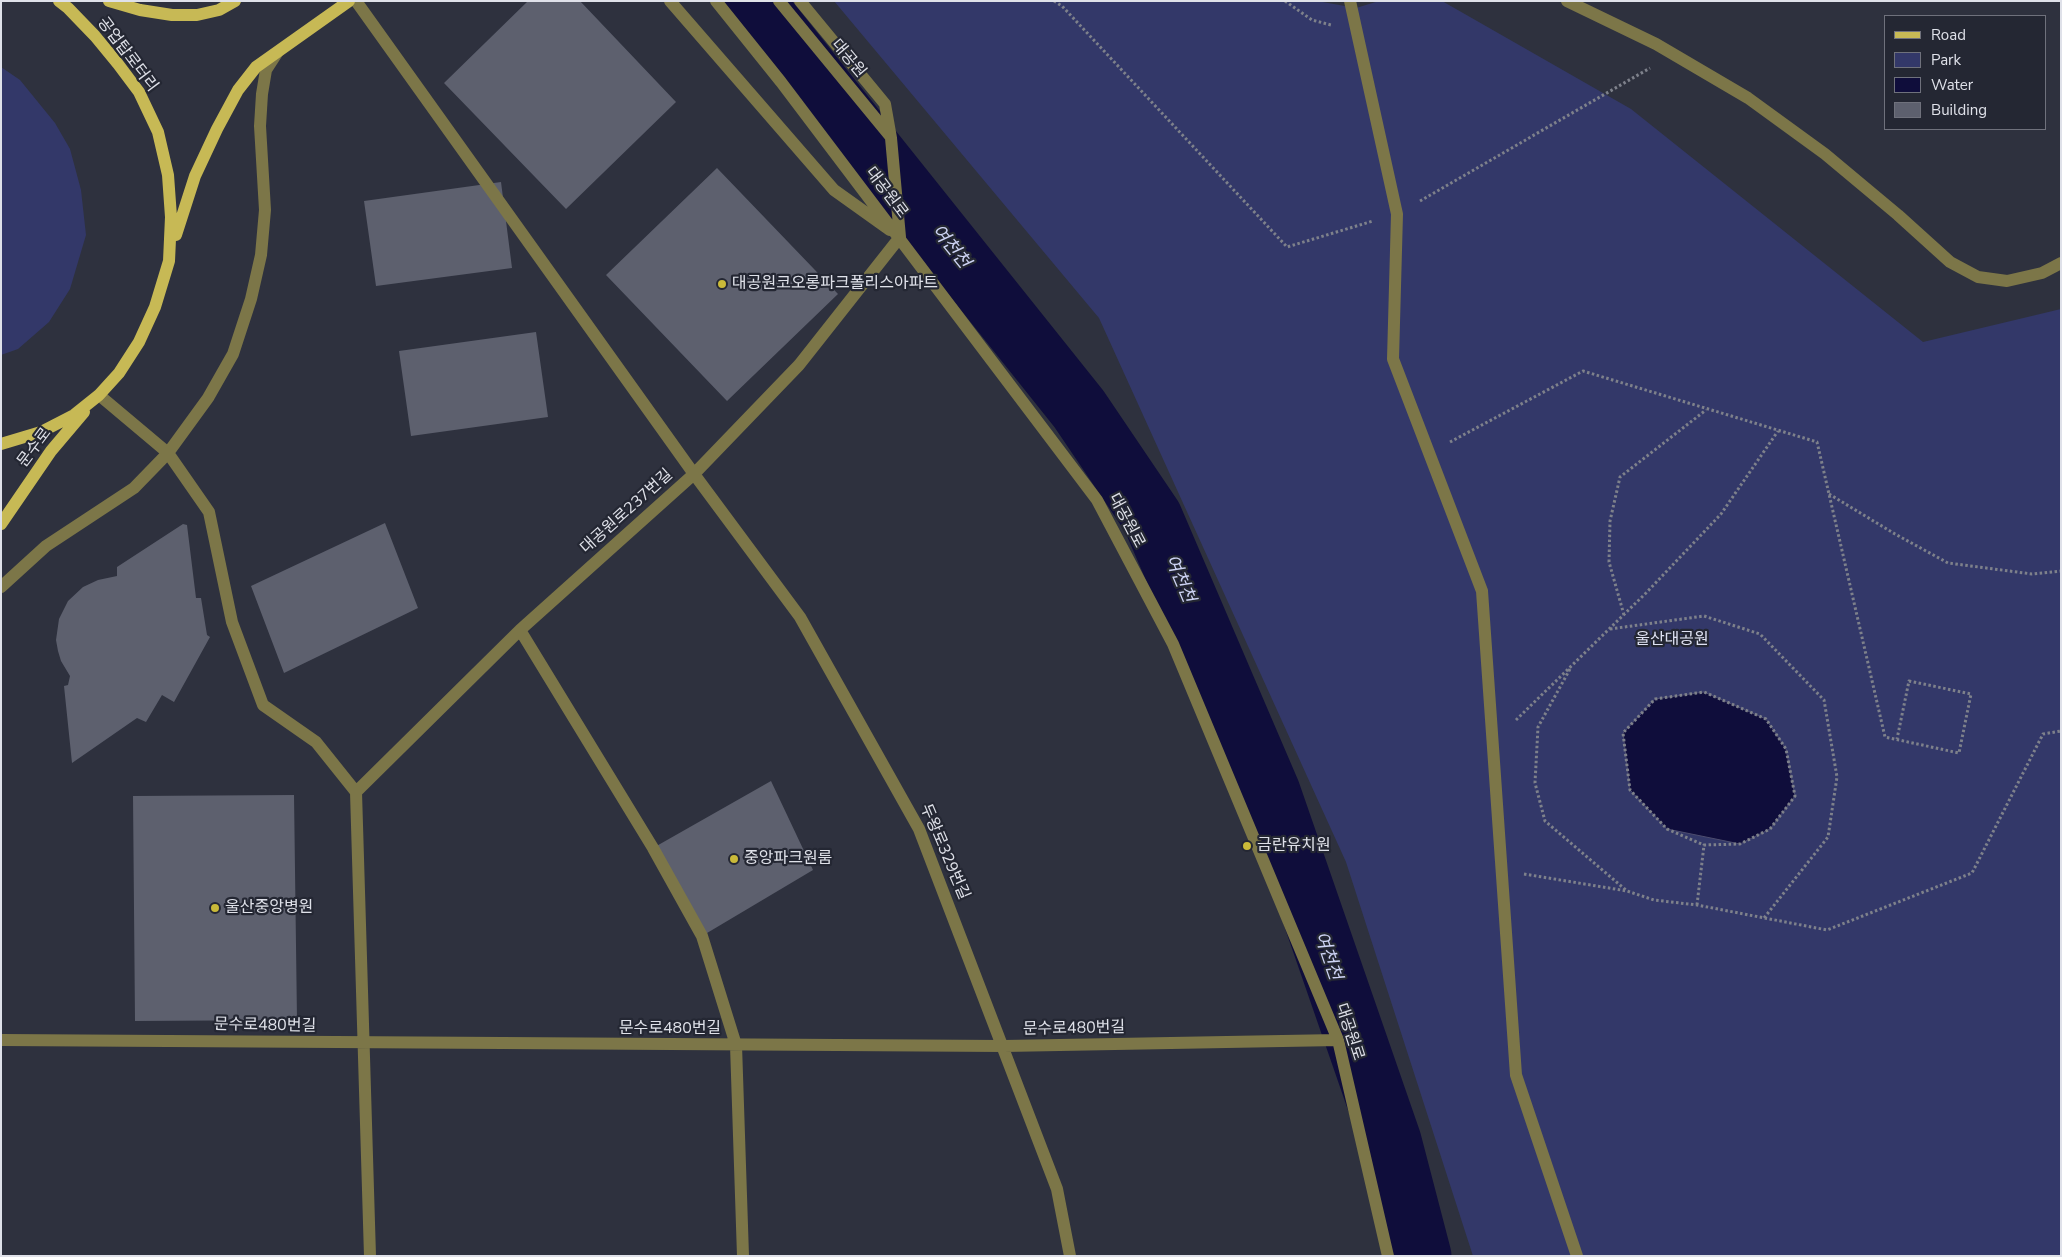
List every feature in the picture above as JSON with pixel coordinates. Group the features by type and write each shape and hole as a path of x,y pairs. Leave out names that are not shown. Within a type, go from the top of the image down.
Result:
{"main road":[{"name":"공업탑로터리","path":"1,444 41,432 74,415 99,395 119,373 139,342 155,307 169,261 172,217 168,175 158,132 139,92 95,36 59,1"},
{"path":"70,1 95,36"},
{"path":"109,1 140,10 172,15 197,15 219,10 235,1"},
{"path":"169,261 180,218 196,176 217,129 238,90 256,67 349,1"},
{"name":"문수로","path":"1,524 51,451 99,395"}],"street":[{"name":"두왕로329번길","path":"356,1 694,474 800,617 919,829 1004,1046 1057,1189 1070,1256"},
{"path":"670,1 834,190 900,237"},
{"name":"대공원로","path":"716,1 900,237 1097,500 1174,644 1338,1040 1388,1256"},
{"name":"대공원","path":"779,1 892,138"},
{"path":"800,1 885,104 892,138 900,237"},
{"path":"1350,1 1397,214 1393,359 1482,591 1516,1075 1577,1256"},
{"path":"1567,1 1674,54 1748,98 1825,154 1898,215 1950,262 1978,277 2007,281 2042,273 2061,263"},
{"path":"1,587 46,546 134,488 168,453 208,398 233,354 251,300 261,255 265,210 260,126 262,94 266,70 278,50"},
{"name":"대공원로237번길","path":"356,792 520,630 694,474 799,366 900,237"},
{"path":"99,395 168,453 209,512 232,622 262,705 316,742 356,792 370,1256"},
{"path":"520,630 653,848 702,936 736,1045 743,1256"},
{"name":"문수로480번길","path":"1,1040 364,1044 1004,1046 1338,1040"}],"path":[{"path":"1054,1 1062,6 1287,247 1397,214 1674,54"},
{"path":"1285,1 1312,20 1356,31"},
{"path":"1429,453 1582,371 1817,442 1885,737 1959,752 1971,694 1909,680 1897,739"},
{"path":"1624,615 1609,562 1610,521 1620,477 1706,410"},
{"path":"1492,743 1624,615 1720,514 1778,430"},
{"path":"1829,494 1948,563 2032,574 2061,571"},
{"path":"1610,629 1704,616 1751,631 1760,634 1824,700 1837,777 1828,837 1764,918"},
{"path":"1573,664 1538,727 1535,783 1545,821 1627,891"},
{"path":"1704,692 1766,719 1786,749 1795,796 1770,829 1740,844 1704,845 1667,829 1630,790 1623,733 1655,699 1704,692"},
{"path":"1502,871 1627,891 1654,900 1697,905 1828,930 1972,873 2043,734 2061,730"},
{"path":"1697,905 1704,845"}],"green space":[{"name":"울산대공원","path":"834,1 1317,1 1356,8 1379,1 1442,1 1631,109 1923,342 2061,309 2061,1256 1473,1256 1346,862 1099,318"},
{"path":"1,67 20,80 55,123 70,149 81,190 86,235 70,289 49,322 18,349 1,355"}],"water":[{"path":"1704,692 1766,719 1786,749 1795,796 1770,829 1740,844 1667,829 1630,790 1623,733 1655,699"}],"building":[{"path":"528,1 580,1 676,102 566,209 444,83"},
{"name":"대공원코오롱파크폴리스아파트","path":"717,168 838,294 727,401 606,275"},
{"path":"501,182 512,268 376,286 364,201"},
{"path":"536,332 548,417 411,436 399,351"},
{"path":"385,523 418,608 284,673 251,586"},
{"path":"183,524 187,525 196,598 201,598 207,635 210,637 174,702 162,695 146,722 137,718 72,763 64,686 68,685 70,676 61,661 58,651 56,640 59,619 68,601 83,587 98,580 117,576 117,567"},
{"name":"중앙파크원룸","path":"771,781 813,870 702,936 653,848"},
{"name":"울산중앙병원","path":"294,795 297,1020 135,1021 133,796"}],"waterway":[{"name":"여천천","path":"753,1 1079,409 1152,517 1270,792 1391,1141 1421,1256"}],"place":[{"name":"대공원코오롱파크폴리스아파트","path":"722,284"},
{"name":"금란유치원","path":"1247,846"},
{"name":"중앙파크원룸","path":"734,859"},
{"name":"울산중앙병원","path":"215,908"}]}
